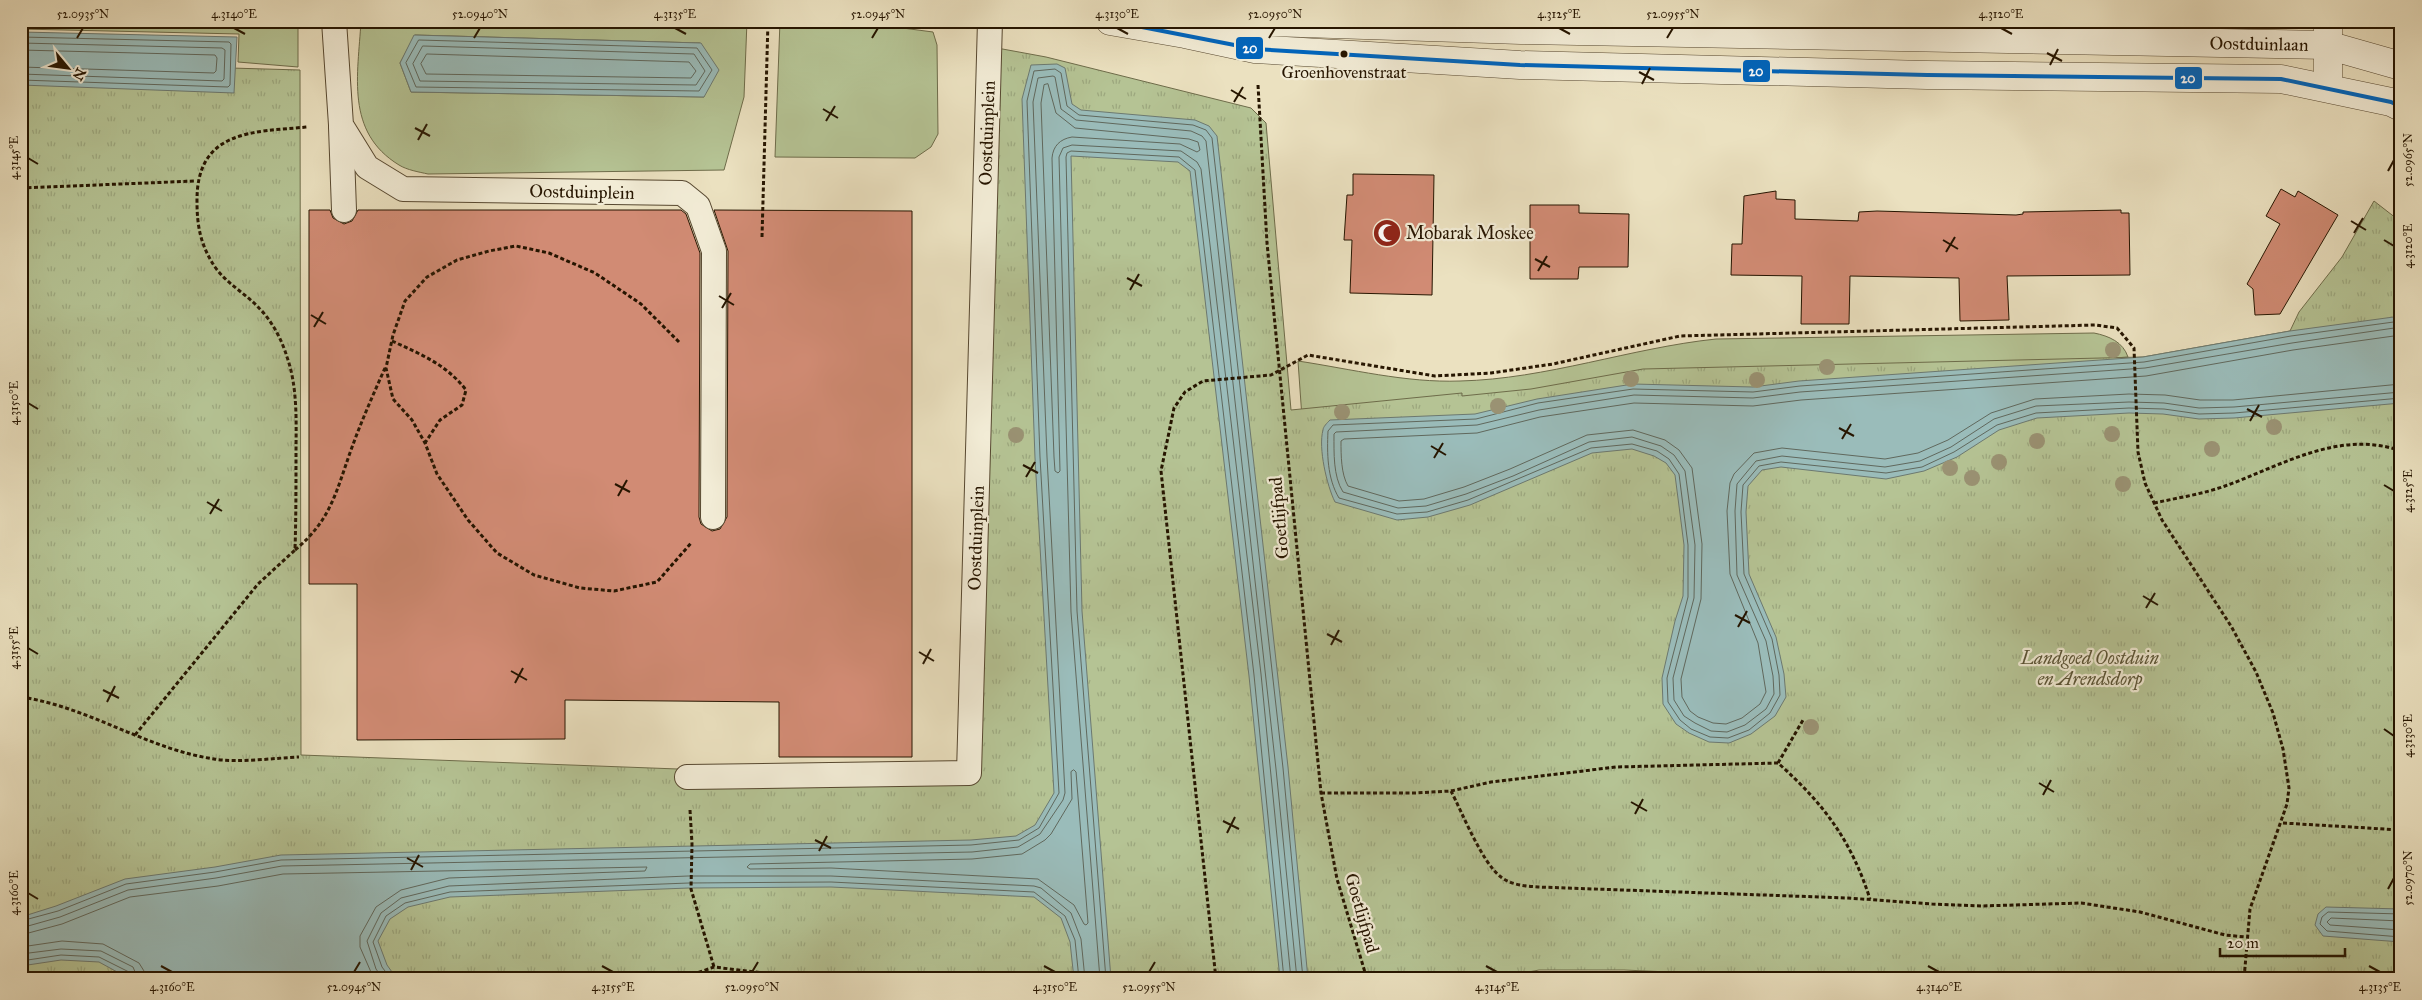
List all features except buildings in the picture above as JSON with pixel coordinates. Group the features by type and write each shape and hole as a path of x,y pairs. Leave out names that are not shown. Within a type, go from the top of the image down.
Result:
{"street":[{"name":"Oostduinlaan","path":"1110,21 1184,27 1267,22 2327,33 2401,66"},
{"path":"1520,65 1521,26"},
{"name":"Oostduinlaan","path":"1184,27 1255,49 1520,65 1927,75 2281,79 2391,102 2401,107"},
{"path":"1927,75 1928,29"},
{"path":"2327,33 2328,88"}],"lane":[{"name":"Oostduinplein","path":"334,21 340,125 367,167 404,189 682,193 698,206 714,251 713,517"},
{"name":"Oostduinplein","path":"687,777 969,772 990,21"},
{"path":"340,125 344,210"}],"path":[{"path":"762,237 768,21"},
{"name":"Goetlijfpad","path":"1255,49 1267,243 1278,371 1320,792 1337,879 1367,979"},
{"path":"295,550 296,423 292,376 289,364 280,338 260,308 227,280 208,255 197,226 196,181 203,165 214,151 230,139 250,132 340,125"},
{"path":"21,188 196,181"},
{"path":"134,734 258,584 306,541 328,512 367,409 386,368 392,341 405,301 427,277 457,260 490,251 516,246 549,253 603,278 641,304 714,376"},
{"path":"1216,979 1161,471 1174,408 1184,392 1203,381 1271,375 1308,355 1435,376 1491,373 1553,364 1680,336 2095,325 2117,328 2134,348 2138,452 2145,483 2162,520 2231,626 2256,672 2274,713 2283,749 2289,788 2282,823 2250,909 2246,937 2244,979"},
{"path":"392,341 441,365 455,376 466,390 462,405 440,420 425,443"},
{"path":"386,368 393,399 412,420 425,443 437,474 468,520 498,553 534,574 580,588 614,591 657,582 713,517"},
{"path":"2154,503 2224,487 2274,465 2313,451 2346,445 2376,446 2401,451"},
{"path":"21,697 76,711 151,742 215,760 299,757"},
{"path":"1778,763 1803,720"},
{"path":"1320,792 1414,793 1451,790 1491,782 1616,766 1778,763 1806,788 1829,814 1859,870 1870,900"},
{"path":"1451,790 1468,827 1490,865 1501,877 1518,885 1981,906 2081,903 2140,912 2225,935 2246,937"},
{"path":"2282,823 2401,830"},
{"path":"691,830 691,889 714,967"},
{"path":"680,979 714,967 813,979"}],"green space":[{"path":"21,21 298,21 298,67 238,62 239,34 21,29"},
{"path":"361,21 747,21 744,97 724,170 428,174 409,170 382,152 370,136 362,119 357,82","holes":["415,35 700,43 704,97 411,92 400,63"]},
{"path":"780,21 849,21 933,32 937,45 938,134 931,147 915,158 775,157"},
{"name":"Landgoed Oostduin en Arendsdorp","path":"997,48 1046,57 1251,108 1266,123 1291,410 1462,393 1462,396 1531,389 1643,369 2143,357 2290,331 2299,312 2342,257 2374,201 2401,222 2401,979 1826,979 1624,970 1539,970 1492,979 21,979 21,62 300,70 301,755 974,780"},
{"path":"2094,333 2115,341 2123,347 2128,357 1799,381 1310,532 1298,361 1399,378 1460,381 1525,375 1652,349 1716,339"}],"water":[{"path":"21,32 237,37 234,93 21,85"},
{"path":"414,35 701,43 719,70 704,97 411,92 400,63"},
{"path":"1057,64 1065,68 1072,104 1081,110 1195,120 1209,126 1217,136 1288,767 1308,979 1280,979 1249,676 1190,171 1178,162 1071,156 1082,611 1111,979 1074,979 1070,942 1061,918 1034,897 831,887 689,888 450,897 408,907 390,919 378,941 387,965 397,979 130,979 99,962 61,960 21,966 21,917 56,906 125,879 215,867 281,855 971,840 1016,836 1035,825 1054,793 1035,458 1022,99 1031,65"},
{"path":"2401,316 2401,403 2234,418 2199,419 2163,414 2129,413 2037,418 1999,430 1957,457 1924,471 1886,479 1781,467 1762,470 1748,486 1746,512 1749,574 1776,637 1784,674 1786,697 1775,716 1751,734 1729,743 1709,742 1689,733 1676,724 1663,704 1662,678 1675,621 1683,596 1684,545 1675,475 1666,463 1654,456 1632,449 1592,453 1470,505 1428,517 1397,520 1335,502 1326,477 1322,456 1323,429 1330,420 1475,414 1537,399 1633,384 1753,387 1799,381 2143,357 2290,331"},
{"path":"2326,907 2401,909 2401,942 2323,936 2315,925 2318,914"}],"transit line":[{"name":"20","path":"1111,21 1255,49 1520,65 1927,75 2281,79 2391,102 2401,107"}],"place":[{"name":"Groenhovenstraat","path":"1344,54"},
{"name":"Mobarak Moskee","path":"1387,233"}]}
